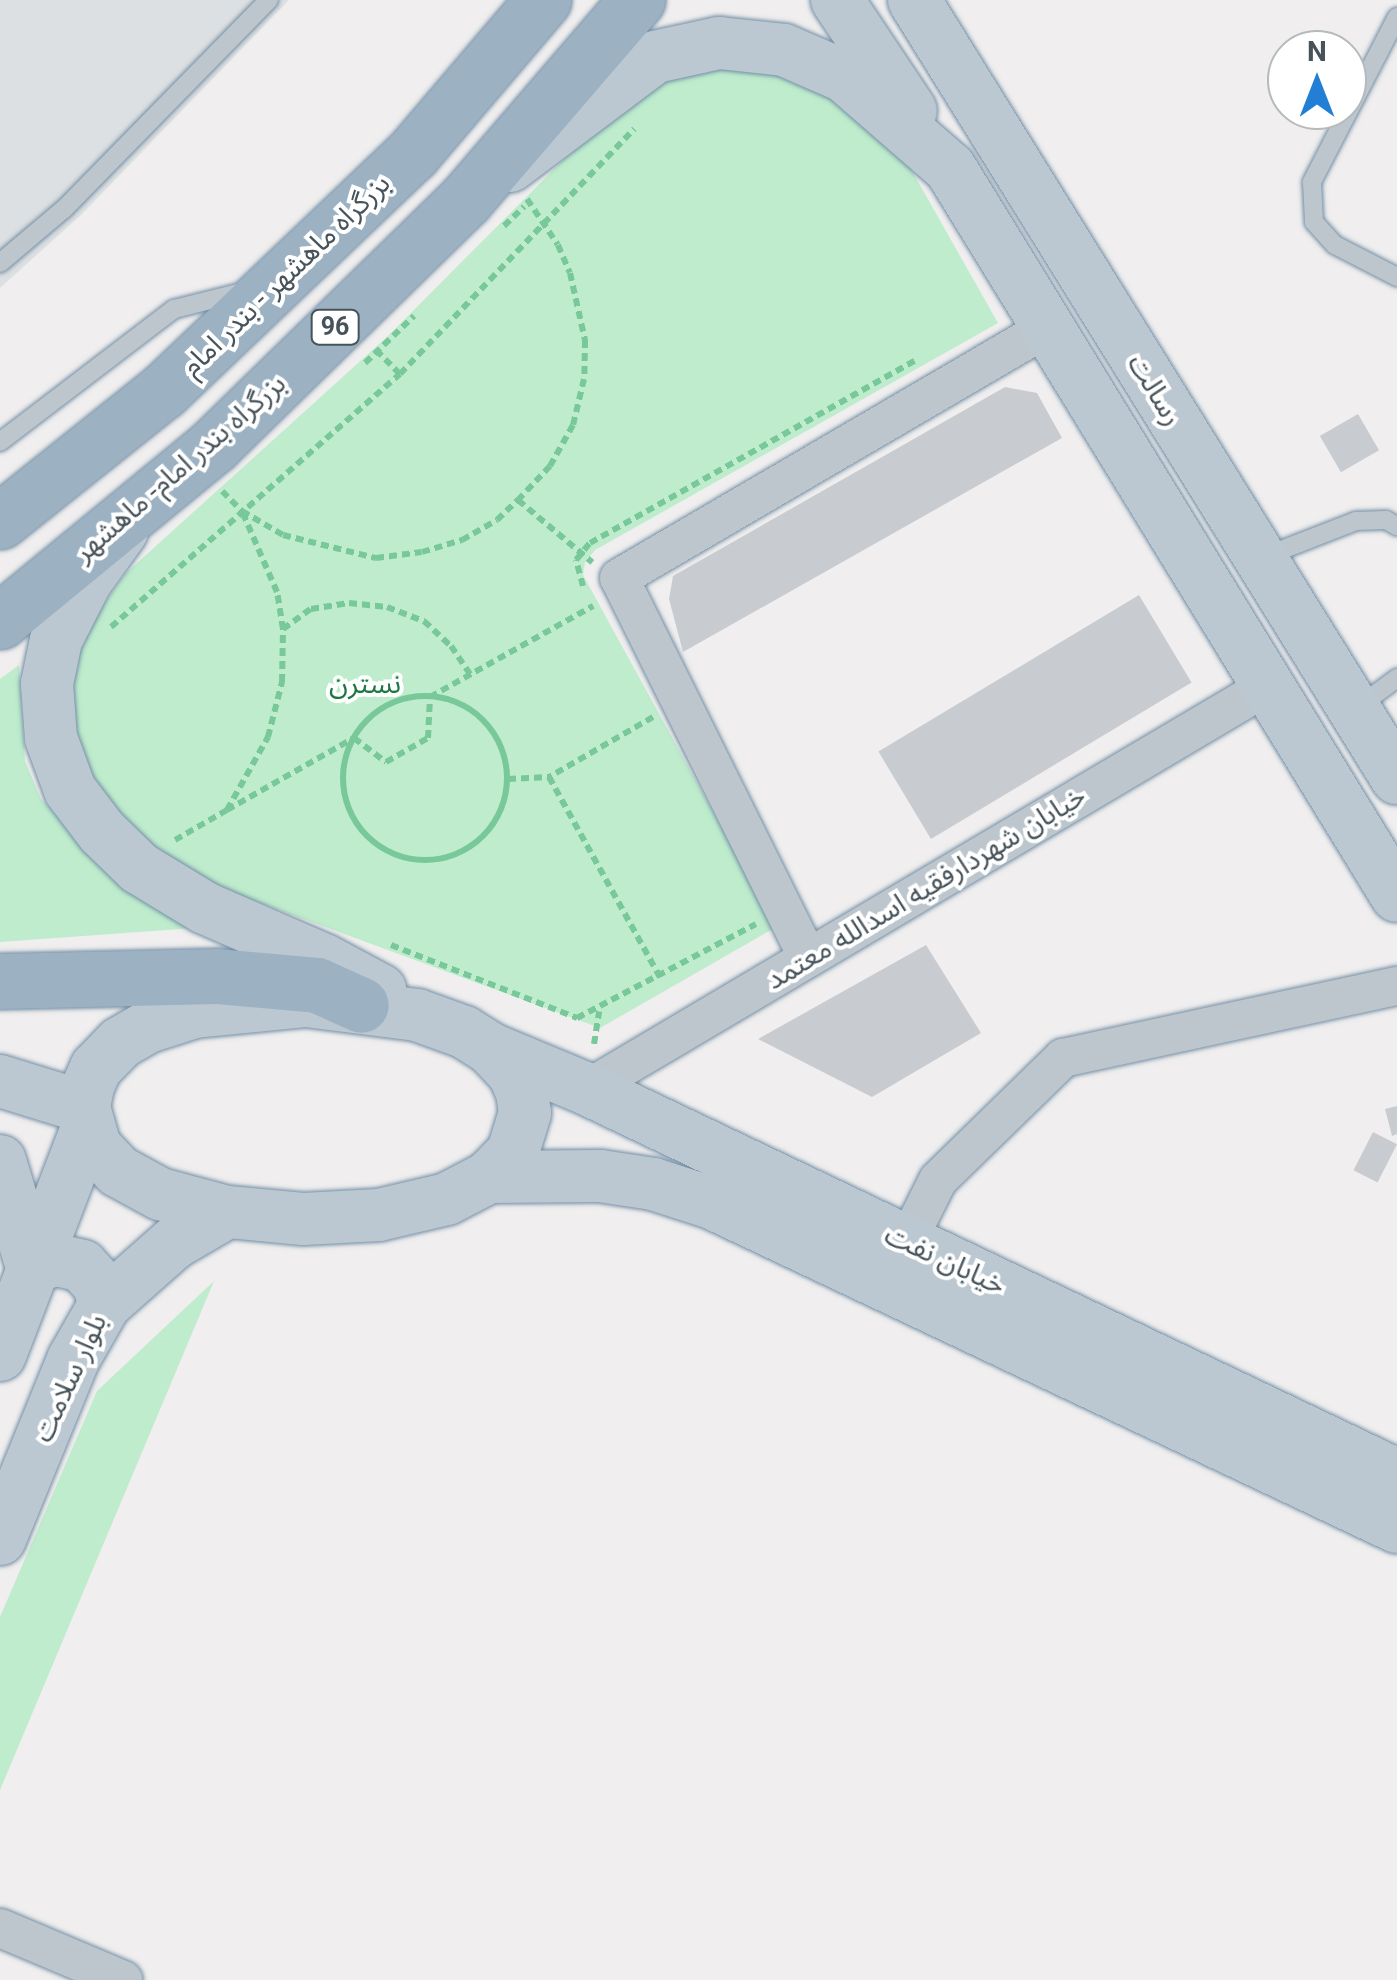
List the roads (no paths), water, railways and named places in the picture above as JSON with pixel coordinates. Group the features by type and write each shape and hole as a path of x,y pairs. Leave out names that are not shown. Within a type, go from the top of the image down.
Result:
{"highway":[{"name":"بزرگراه ماهشهر - بندر امام","path":"0,521 164,391 413,153 543,0"},
{"name":"بزرگراه بندر امام- ماهشهر","path":"0,621 198,458 486,185 638,0"},
{"path":"0,981 217,976 317,986 361,1005"}],"main road":[{"path":"837,0 950,168 1397,896"},
{"name":"رسالت","path":"914,0 1397,778"},
{"path":"486,185 655,57 719,43 784,50 844,76 950,168"},
{"path":"145,498 86,581 56,640 47,684 51,738 70,790 102,832 139,868 205,908 324,960 434,1020"},
{"path":"0,1354 86,1117 88,1086 108,1054 134,1034 162,1021 249,1003 361,1005 434,1020"},
{"name":"خیابان نفت","path":"434,1020 587,1088 897,1263 1397,1527"},
{"path":"0,1080 86,1117 106,1160 132,1181 176,1200 227,1212 303,1219 379,1215 447,1199 489,1177 513,1152 525,1113 514,1074 491,1048"},
{"path":"0,1161 32,1267"},
{"name":"خیابان نفت","path":"489,1177 600,1176 653,1184 897,1263 1397,1475"},
{"name":"بلوار سلامت","path":"0,1539 73,1360 104,1304 174,1242 227,1212"},
{"path":"32,1267 57,1260 82,1266 98,1282 104,1304"}],"street":[{"path":"808,958 620,578 1047,328"},
{"name":"خیابان شهردارفقیه اسدالله معتمد","path":"587,1088 1266,687"},
{"path":"897,1263 938,1180 1063,1058 1397,986"},
{"path":"0,1928 123,1980"}],"lane":[{"path":"0,263 64,208 269,0"},
{"path":"1397,17 1312,182 1314,222 1334,245 1397,276"},
{"path":"0,442 174,310 276,284"},
{"path":"1258,559 1356,521 1386,520 1397,526"},
{"path":"1354,710 1397,678"}],"park label":[{"name":"نسترن","path":"365,684"}]}
